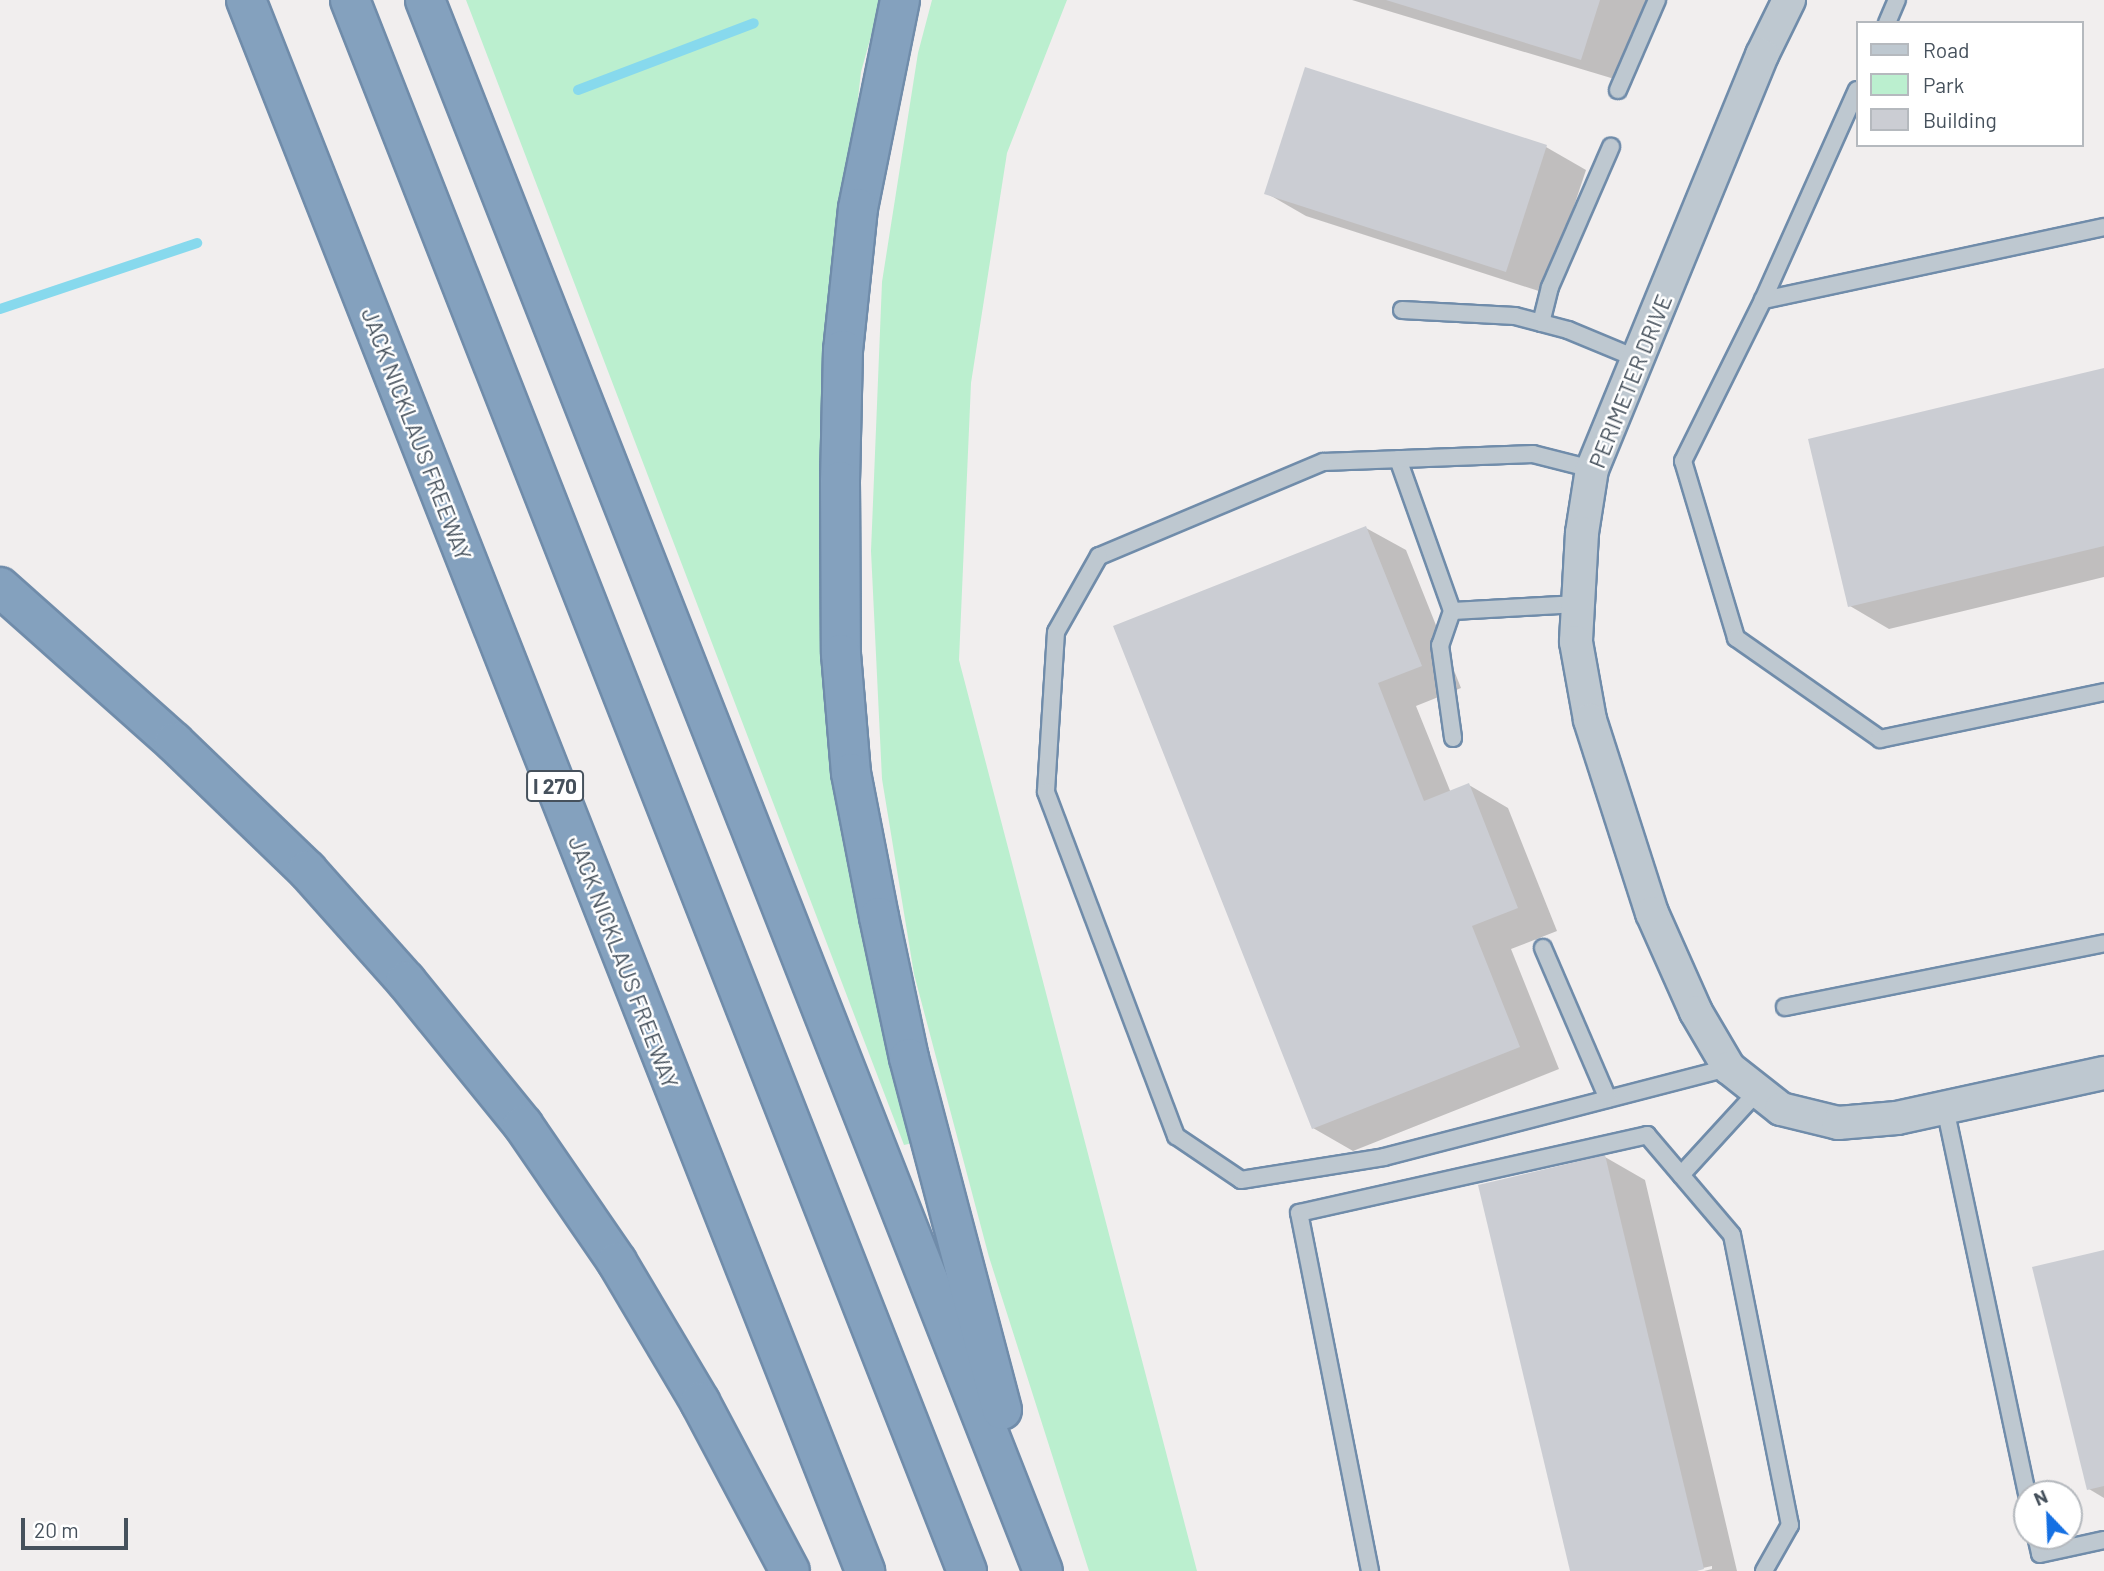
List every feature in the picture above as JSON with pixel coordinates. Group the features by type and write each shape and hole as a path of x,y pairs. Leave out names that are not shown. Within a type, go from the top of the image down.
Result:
{"highway":[{"name":"JACK NICKLAUS FREEWAY","path":"246,0 865,1571"},
{"path":"350,0 967,1571"},
{"path":"425,0 1044,1571"},
{"path":"900,0 858,208 843,350 840,481 841,653 851,773 909,1058 1044,1571"},
{"path":"0,587 174,742 307,870 406,981 523,1125 624,1273 701,1402 790,1571"},
{"path":"0,606 174,742"}],"street":[{"name":"PERIMETER DRIVE","path":"1769,1100 1729,1069 1696,1012 1652,913 1593,732 1576,642 1582,533 1592,469 1762,55 1789,0"},
{"path":"1769,1100 1838,1123 1897,1118 2104,1073"}],"lane":[{"path":"1618,90 1657,0"},
{"path":"1888,21 1898,0"},
{"path":"1856,92 1763,300 1683,461 1736,639 1880,739 2104,692"},
{"path":"1541,323 1550,287 1611,147"},
{"path":"1763,300 2104,227"},
{"path":"1402,310 1515,316 1568,330 1638,359"},
{"path":"1592,469 1533,454 1323,462 1100,556 1056,632 1046,792 1175,1136 1241,1180 1384,1157 1729,1069"},
{"path":"1398,459 1452,611 1440,645 1453,738"},
{"path":"1452,611 1579,604"},
{"path":"1785,1007 2104,943"},
{"path":"1543,948 1608,1100"},
{"path":"1681,1175 1769,1100"},
{"path":"1945,1108 2024,1480"},
{"path":"1370,1571 1299,1213 1647,1135 1732,1235 1790,1525 1764,1571"},
{"path":"2083,1545 2104,1540"},
{"path":"2039,1550 2040,1554 2058,1550"}],"green space":[{"path":"466,0 881,0 861,72 829,350 822,572 917,1142 904,1145"},
{"path":"932,0 1067,0 1007,153 971,383 959,660 1197,1571 1089,1571 989,1257 914,974 882,779 871,551 882,282 918,53"}],"building":[{"path":"1386,0 1600,0 1581,60"},
{"path":"1305,67 1547,145 1506,272 1264,194"},
{"path":"2104,368 2104,546 1848,607 1808,439"},
{"path":"1366,526 1422,666 1378,683 1424,801 1469,783 1518,908 1472,926 1520,1047 1312,1129 1113,626"},
{"path":"1605,1155 1704,1569 1697,1571 1570,1571 1478,1185"},
{"path":"2104,1250 2104,1486 2087,1490 2032,1267"}],"waterway":[{"path":"578,90 754,23"},
{"path":"0,309 197,243"}]}
